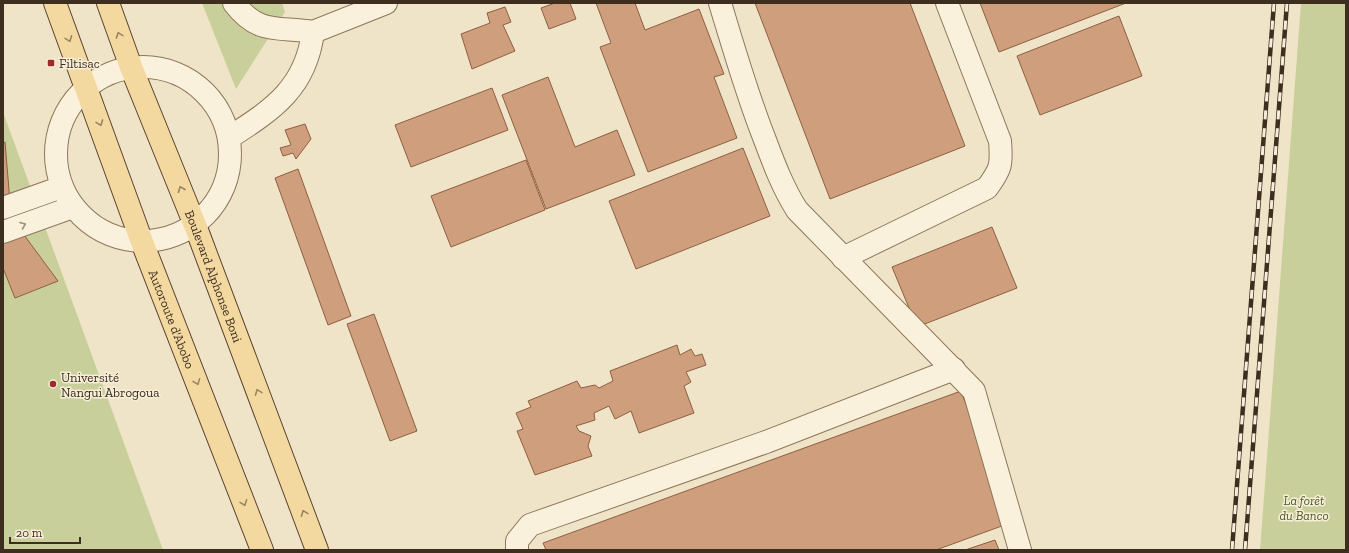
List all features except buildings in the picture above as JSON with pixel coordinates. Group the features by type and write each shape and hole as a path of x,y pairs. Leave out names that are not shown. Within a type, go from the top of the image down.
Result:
{"main road":[{"path":"55,3 87,87"},
{"name":"Boulevard Alphonse Boni","path":"108,3 131,67 196,225 317,550"},
{"name":"Autoroute d'Abobo","path":"87,87 142,242 262,550"}],"street":[{"path":"234,3 242,14 262,27 313,32 386,3"},
{"path":"720,3 747,94 788,196 808,223 844,258 940,358 954,369 974,391 1020,550"},
{"path":"844,258 987,188 999,172 1002,159 1000,141 947,3"},
{"path":"230,137 265,114 283,99 298,79 310,52 313,32"},
{"path":"131,67 164,69 195,82 218,106 230,137 230,170 218,200 196,225 170,238 142,242 116,237 92,225 73,207 62,186 55,157 58,131 69,107 87,87 107,74 131,67"},
{"path":"3,208 62,186"},
{"path":"3,232 73,207"},
{"path":"517,550 518,540 530,525 766,442 954,369"}],"green space":[{"path":"202,3 282,3 285,12 236,89"},
{"name":"La forêt du Banco","path":"1301,3 1346,3 1346,550 1260,550"},
{"name":"Université Nangui Abrogoua","path":"3,112 163,550 3,550"}],"railway":[{"path":"1232,550 1274,3"},
{"path":"1245,550 1287,3"}],"place":[{"name":"Filtisac","path":"51,63"},
{"name":"Université Nangui Abrogoua","path":"53,384"}]}
